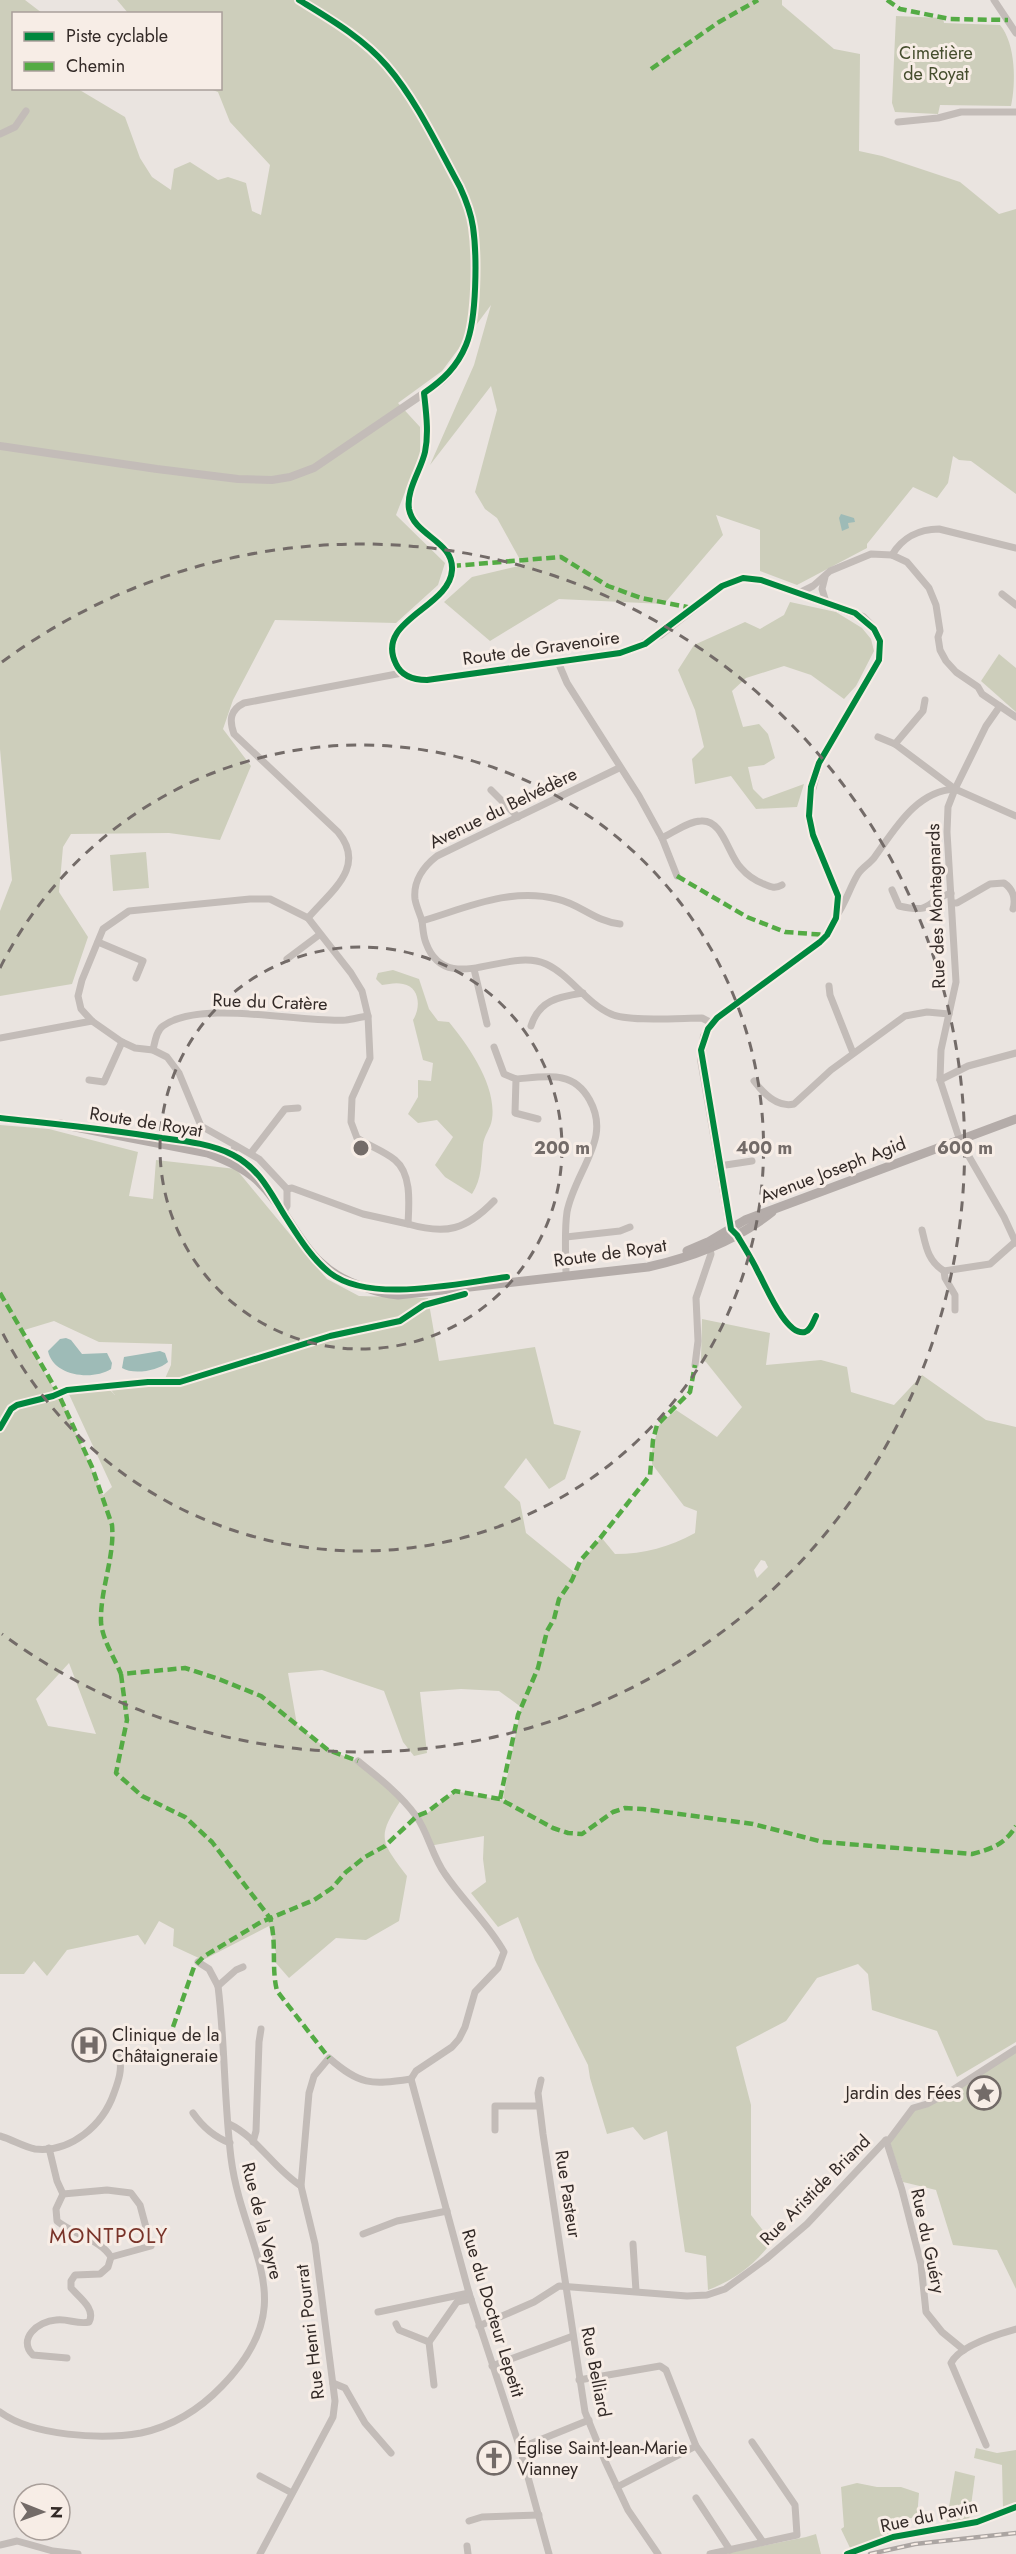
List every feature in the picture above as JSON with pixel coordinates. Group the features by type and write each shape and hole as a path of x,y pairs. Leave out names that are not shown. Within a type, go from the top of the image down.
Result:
{"main road":[{"name":"Route de Royat","path":"0,1118 60,1124 208,1153 233,1154 283,1213 313,1257 331,1274 351,1284 384,1294 566,1273 648,1267 710,1246 737,1226 772,1212"},
{"name":"Avenue Joseph Agid","path":"737,1226 1016,1119"}],"street":[{"path":"0,446 247,480 272,480 290,477 314,468 424,393 452,371 467,344 471,330 474,294 473,238 468,205 416,108 386,65 350,33 299,0"},
{"path":"994,0 1016,33"},
{"path":"0,134 15,127 26,111"},
{"path":"898,123 938,118 961,112 1016,112"},
{"path":"308,918 345,874 350,864 350,852 346,842 234,734 230,723 232,714 244,703 402,673 392,654 394,638 400,628 445,588 451,580 452,571 447,552 417,526 409,507 410,496 427,441 424,393"},
{"path":"892,555 898,545 927,529 939,529 1016,548"},
{"path":"799,593 813,586 826,574 871,554 892,555 907,562 929,588 936,604 940,650 946,661 956,672 978,687 982,694 1016,717"},
{"path":"826,574 822,589 826,602"},
{"name":"Route de Gravenoire","path":"402,673 412,678 426,680 620,653 645,644 713,592 743,578 760,580 863,617 877,634 881,648 879,660 819,762 811,786 809,816 818,854 836,887 838,896 836,918"},
{"path":"1002,594 1016,605"},
{"path":"558,662 567,683 619,768 639,796 662,838 677,876"},
{"path":"895,744 923,711 925,700"},
{"name":"Rue des Montagnards","path":"1000,706 986,726 948,807 956,982 940,1058 940,1080 960,1141 1016,1242"},
{"path":"878,737 895,744 955,789 1016,816"},
{"name":"Avenue du Belvédère","path":"619,768 437,856 425,865 417,882 415,898 425,942 432,956 446,966 460,971 511,959 532,960 547,964 611,1015 702,1018 712,1023"},
{"path":"816,1317 806,1332 800,1332 788,1323 773,1302 728,1212 701,1059 701,1044 712,1023 827,935 859,872 869,864 904,817 918,804 937,792 955,789"},
{"path":"491,790 518,817"},
{"path":"662,838 693,822 709,822 716,826 730,854 741,869 758,881 772,887 782,885"},
{"path":"952,903 957,903 990,884 1004,883 1011,889 1016,902 1013,909"},
{"path":"892,890 899,906 916,910 926,908 942,896 951,893"},
{"path":"422,921 505,896 526,894 558,899 604,923 620,924"},
{"path":"283,1213 287,1206 286,1189 251,1153 233,1154 201,1126 179,1073 166,1057 153,1050 135,1048 122,1042 92,1021 81,1009 78,996 82,980 103,930 129,910 250,898 270,899 308,918 319,935 351,973 362,991 368,1016 370,1058 352,1098 351,1122 357,1138 395,1160 404,1172 410,1202 408,1224"},
{"path":"286,958 319,935"},
{"path":"98,942 143,961 136,978"},
{"path":"474,969 487,1024"},
{"path":"829,986 830,995 853,1053"},
{"path":"531,1026 535,1012 556,997 583,993"},
{"path":"754,1081 761,1090 780,1103 794,1104 853,1053 905,1016 927,1012 950,1014"},
{"name":"Rue du Cratère","path":"153,1050 158,1031 164,1025 202,1015 254,1014 344,1020 368,1016"},
{"path":"0,1038 92,1021"},
{"path":"89,1080 104,1083 122,1042"},
{"path":"494,1047 504,1074 516,1079 562,1078 586,1094 593,1105 597,1122 596,1136 576,1183 567,1212 566,1273"},
{"path":"940,1080 968,1066 1016,1053"},
{"path":"516,1079 514,1113 538,1119"},
{"path":"251,1153 285,1109 298,1107"},
{"path":"719,1166 752,1161"},
{"path":"286,1189 292,1188 363,1214 430,1230 448,1230 465,1224 481,1214 494,1201"},
{"path":"728,1212 737,1226"},
{"path":"566,1237 620,1232 630,1227"},
{"path":"922,1230 928,1256 935,1266 944,1271 990,1264 1016,1242"},
{"path":"695,1365 698,1341 696,1298 710,1246"},
{"path":"944,1271 945,1278 955,1295 955,1310"},
{"path":"358,1761 383,1781 417,1816 432,1854 445,1874 493,1933 504,1952 498,1968 476,1992 459,2039 452,2047 416,2071 411,2079"},
{"path":"198,1962 209,1969 218,1986 236,1970 243,1968"},
{"name":"Rue de la Veyre","path":"0,2412 17,2422 48,2432 133,2434 174,2423 209,2399 237,2370 257,2339 265,2310 265,2286 234,2176 218,1986"},
{"path":"253,2142 256,2131 261,2029"},
{"name":"Rue Aristide Briand","path":"479,2326 534,2302 559,2286 707,2295 725,2289 807,2224 888,2140 913,2108 927,2104 948,2093 1016,2049"},
{"path":"0,2136 35,2149 49,2148 77,2139 91,2129 108,2109 120,2076 119,2057"},
{"name":"Rue Henri Pourrat","path":"260,2554 333,2417 333,2383 315,2244 301,2186 309,2093 314,2076 328,2058 345,2073 360,2081 411,2079"},
{"name":"Rue du Docteur Lepetit","path":"411,2079 470,2296 520,2448 549,2554"},
{"name":"Rue Pasteur","path":"541,2080 538,2094 539,2106 568,2286"},
{"path":"495,2130 495,2106 539,2106"},
{"path":"193,2113 219,2139 230,2143"},
{"path":"229,2124 239,2129 288,2177 301,2186"},
{"name":"Rue du Guéry","path":"886,2140 905,2199 921,2264 927,2312 942,2332 964,2350"},
{"path":"49,2148 57,2181 63,2194 56,2209 57,2221 67,2229 106,2248 111,2257 108,2267 99,2274 80,2273 75,2275 71,2281 71,2288 91,2310 92,2317 89,2322 82,2324 56,2320 33,2329 28,2337 27,2348 33,2355 67,2358"},
{"path":"63,2194 107,2190 131,2193 140,2205 151,2246 111,2257"},
{"path":"363,2234 398,2222 447,2211"},
{"path":"633,2244 636,2291"},
{"name":"Rue Belliard","path":"568,2286 579,2380 589,2420 617,2487 638,2527 658,2554"},
{"path":"378,2312 470,2296"},
{"path":"434,2385 429,2342 457,2302 470,2296"},
{"path":"396,2324 399,2331 429,2342"},
{"path":"986,2445 952,2370 951,2362 954,2356 964,2350 1016,2329"},
{"path":"492,2366 573,2336"},
{"path":"579,2380 660,2366 666,2370 696,2446 763,2542"},
{"path":"333,2383 345,2388 365,2423 391,2453"},
{"path":"520,2448 589,2420"},
{"path":"710,2554 796,2535 795,2505 752,2442"},
{"path":"617,2487 696,2446"},
{"path":"260,2476 292,2493"},
{"path":"696,2498 730,2550"},
{"name":"Rue du Pavin","path":"848,2554 893,2537 977,2522 1016,2507"},
{"path":"469,2521 482,2517 539,2515"},
{"path":"0,2546 17,2541 53,2551 78,2554"},
{"path":"467,2546 468,2554"}],"green space":[{"path":"0,0 25,0 41,12 12,12 12,90 80,90 125,117 140,158 152,177 171,190 174,169 190,162 218,180 228,177 246,183 252,211 261,215 270,165 230,122 218,92 213,90 222,90 222,12 127,12 117,0 782,0 782,5 834,49 860,54 859,151 882,156 960,182 999,214 1016,209 1016,494 971,461 959,460 953,456 948,483 937,498 913,487 867,544 867,548 797,585 760,571 760,530 716,515 723,535 664,604 559,599 490,641 444,602 472,577 523,565 497,518 485,509 475,492 497,410 491,386 430,465 474,365 491,305 442,371 398,403 420,427 420,454 396,515 445,563 438,585 396,623 275,620 233,700 223,729 251,766 220,840 169,833 71,834 63,847 59,892 88,937 72,984 0,996 0,911 12,880 0,749"},
{"name":"Cimetière de Royat","path":"896,16 943,18 944,23 1000,25 1012,53 1014,87 1011,106 940,105 938,114 895,112 892,103"},
{"path":"790,602 836,612 862,628 871,639 874,651 856,686 844,699 811,675 784,666 746,678 732,691 743,727 759,724 768,734 775,758 764,765 748,767 753,789 763,799 804,784 797,807 756,809 731,776 695,784 692,759 704,747 695,710 678,670 694,645 745,622 760,629 784,615"},
{"path":"999,654 1016,668 1016,712 981,681"},
{"path":"146,852 149,888 113,891 110,855"},
{"path":"393,970 419,979 429,1009 438,1021 449,1022 472,1054 486,1080 492,1106 492,1119 484,1141 479,1177 472,1194 445,1177 435,1165 453,1137 437,1120 418,1123 408,1114 418,1097 418,1080 431,1081 433,1063 423,1060 413,1020 418,1004 413,989 400,983 382,985 376,979 378,973"},
{"path":"0,1125 49,1129 138,1152 129,1196 153,1199 156,1160 236,1169 327,1279 359,1296 428,1298 439,1361 535,1347 554,1424 581,1431 565,1479 549,1489 526,1458 504,1487 520,1502 526,1533 574,1572 601,1537 615,1554 626,1554 656,1549 695,1533 697,1511 684,1506 652,1464 652,1451 659,1425 676,1410 717,1437 742,1407 706,1362 701,1360 702,1319 770,1333 766,1365 821,1360 847,1367 851,1392 894,1405 922,1375 986,1420 1016,1427 1016,2042 957,2077 937,2031 872,2010 868,1974 858,1964 817,1978 786,2021 736,2047 751,2105 751,2215 772,2242 751,2265 727,2282 708,2290 706,2256 685,2252 667,2131 644,2140 633,2127 607,2134 588,2065 535,1960 518,1917 498,1927 471,1893 486,1882 483,1859 484,1836 429,1846 417,1816 425,1815 455,1791 511,1802 503,1798 521,1707 499,1691 461,1689 420,1692 427,1753 414,1756 403,1742 384,1691 322,1670 288,1673 297,1725 328,1750 358,1761 401,1800 385,1832 387,1847 407,1876 399,1921 366,1940 336,1938 289,1978 275,1962 276,1953 269,1926 203,1960 173,1946 174,1929 159,1921 145,1945 138,1935 67,1950 47,1976 34,1961 24,1974 0,1974","holes":["54,1321 99,1342 172,1344 171,1365 163,1383 107,1385 115,1395 105,1385 67,1390 112,1487 103,1495 65,1408 21,1331","761,1560 765,1561 768,1567 757,1578 754,1570","69,1663 96,1734 48,1726 36,1699"]},
{"path":"1016,2049 1016,2289 997,2250 953,2245 936,2190 903,2182 889,2140 913,2108 927,2104"},
{"path":"976,2448 997,2453 1016,2450 1016,2503 1003,2510 1002,2465 974,2458"},
{"path":"955,2471 975,2476 969,2521 946,2525"},
{"path":"857,2483 877,2487 901,2487 919,2493 917,2517 899,2520 900,2532 851,2550 841,2529 844,2527 841,2487"},
{"path":"816,2534 821,2554 723,2554 806,2537"}],"water":[{"path":"841,514 854,518 855,522 848,523 849,528 842,531 839,518"},
{"path":"60,1339 71,1340 82,1354 107,1353 112,1363 111,1369 94,1375 84,1375 65,1371 57,1366 48,1351"},
{"path":"160,1351 165,1353 168,1362 158,1368 139,1372 122,1368 124,1357"}],"railway":[{"path":"870,2554 915,2544 1016,2533"}],"marked path":[{"path":"651,69 719,22 758,0"},
{"path":"887,0 900,9 950,19 1008,20"},
{"path":"452,566 561,557 608,586 641,598 692,608"},
{"path":"677,876 747,917 785,932 827,935"},
{"path":"0,1293 58,1393 92,1467 112,1525 101,1622 106,1642 121,1674 185,1668 216,1678 261,1696 328,1750 358,1761"},
{"path":"500,1799 518,1715 538,1668 547,1631 554,1619 559,1599 572,1580 580,1561 650,1475 653,1440 657,1425 690,1392 695,1365"},
{"path":"121,1674 127,1720 116,1773 142,1796 185,1817 212,1842 270,1918 277,1991 329,2058"},
{"path":"173,2027 194,1967 203,1957 261,1922 314,1900 332,1888 346,1872 365,1857 385,1846 417,1816 427,1812 455,1791 500,1799 553,1828 568,1833 582,1834 613,1812 625,1808 753,1824 823,1842 972,1854 997,1845 1016,1826"}],"cycle path":[{"path":"299,0 357,38 378,56 398,80 460,187 473,227 475,287 470,334 454,366 424,393 427,422 426,445 409,502 412,518 447,552 452,570 448,583 439,595 404,625 395,636 392,649 396,664 402,672 413,678 427,680 620,653 645,644 722,586 743,578 761,580 855,613 874,629 880,641 879,660 819,763 811,787 809,816 813,835 838,896 836,918 827,935 820,942 717,1018 708,1029 701,1050 731,1229 751,1258 777,1308 791,1326 798,1331 805,1332 810,1328 816,1316"},
{"path":"0,1118 101,1129 189,1142 216,1148 233,1155 250,1167 264,1182 300,1239 317,1261 330,1273 347,1282 368,1288 416,1289 507,1277"},
{"path":"0,1428 11,1409 17,1405 67,1390 148,1382 180,1382 330,1336 400,1321 424,1305 465,1294"},
{"path":"847,2554 893,2537 977,2522 1016,2507"}],"place":[{"name":"Clinique de la Châtaigneraie","path":"89,2045"},
{"name":"Jardin des Fées","path":"984,2093"},
{"name":"Église Saint-Jean-Marie Vianney","path":"494,2458"}],"district":[{"name":"MONTPOLY","path":"109,2236"}]}
